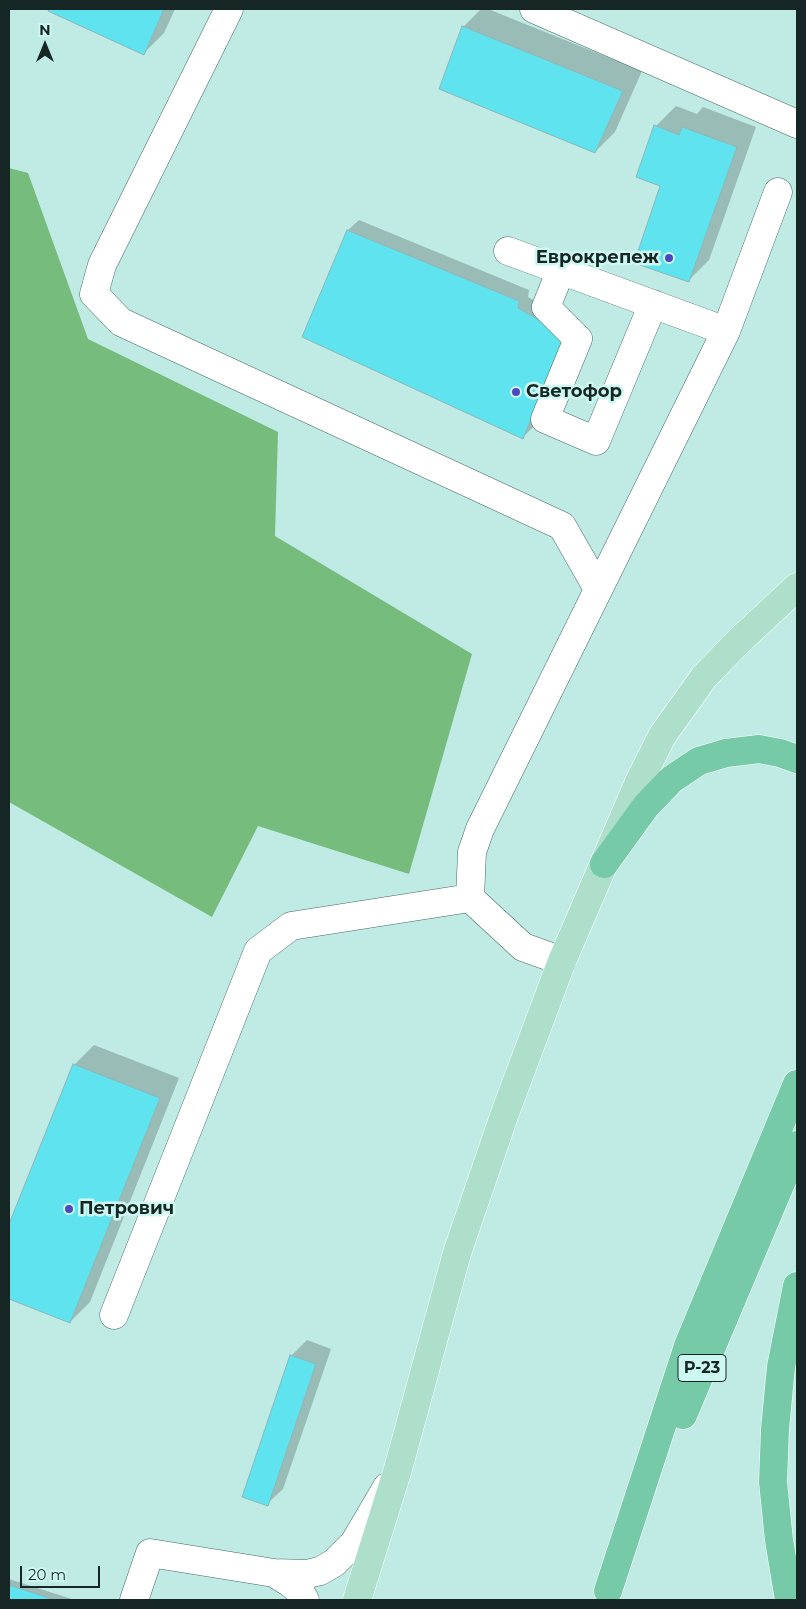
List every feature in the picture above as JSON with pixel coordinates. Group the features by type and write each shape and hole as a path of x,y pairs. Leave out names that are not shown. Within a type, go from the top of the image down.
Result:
{"highway":[{"path":"604,864 646,806 672,779 699,761 726,753 759,749 797,759"},
{"path":"606,1596 688,1346 797,1084"},
{"name":"Р-23","path":"606,1596 797,1145"},
{"path":"789,1600 779,1540 773,1482 775,1429 781,1367 797,1286"}],"main road":[{"path":"357,1600 398,1469 457,1253 505,1113 562,962 639,782 662,736 704,677 739,641 797,587"}],"lane":[{"path":"229,9 102,265 94,294 121,322 562,526 598,589"},
{"path":"534,9 797,124"},
{"path":"562,962 523,947 470,898 472,852 480,829 726,331 778,192"},
{"path":"508,251 726,331"},
{"path":"561,270 546,306 578,339 546,419 596,441 654,304"},
{"path":"114,1315 258,951 291,926 470,898"},
{"path":"134,1600 150,1553 274,1573 307,1574 320,1571 334,1563 354,1542 398,1469"},
{"path":"274,1573 300,1591 305,1600"}],"green space":[{"path":"9,168 28,173 88,339 278,432 275,536 472,654 409,874 258,826 212,917 9,802"}],"building":[{"path":"49,9 164,9 144,55 48,11"},
{"path":"462,26 623,91 595,153 439,89"},
{"path":"654,125 679,135 682,127 737,147 689,282 634,263 660,186 636,177"},
{"path":"347,230 519,301 518,308 565,335 523,439 302,337"},
{"path":"73,1064 160,1098 70,1323 9,1299 9,1224"},
{"path":"290,1355 316,1364 268,1506 242,1497"},
{"path":"9,1585 55,1600 9,1600"}],"place":[{"name":"Еврокрепеж","path":"669,258"},
{"name":"Светофор","path":"516,392"},
{"name":"Петрович","path":"69,1209"}]}
